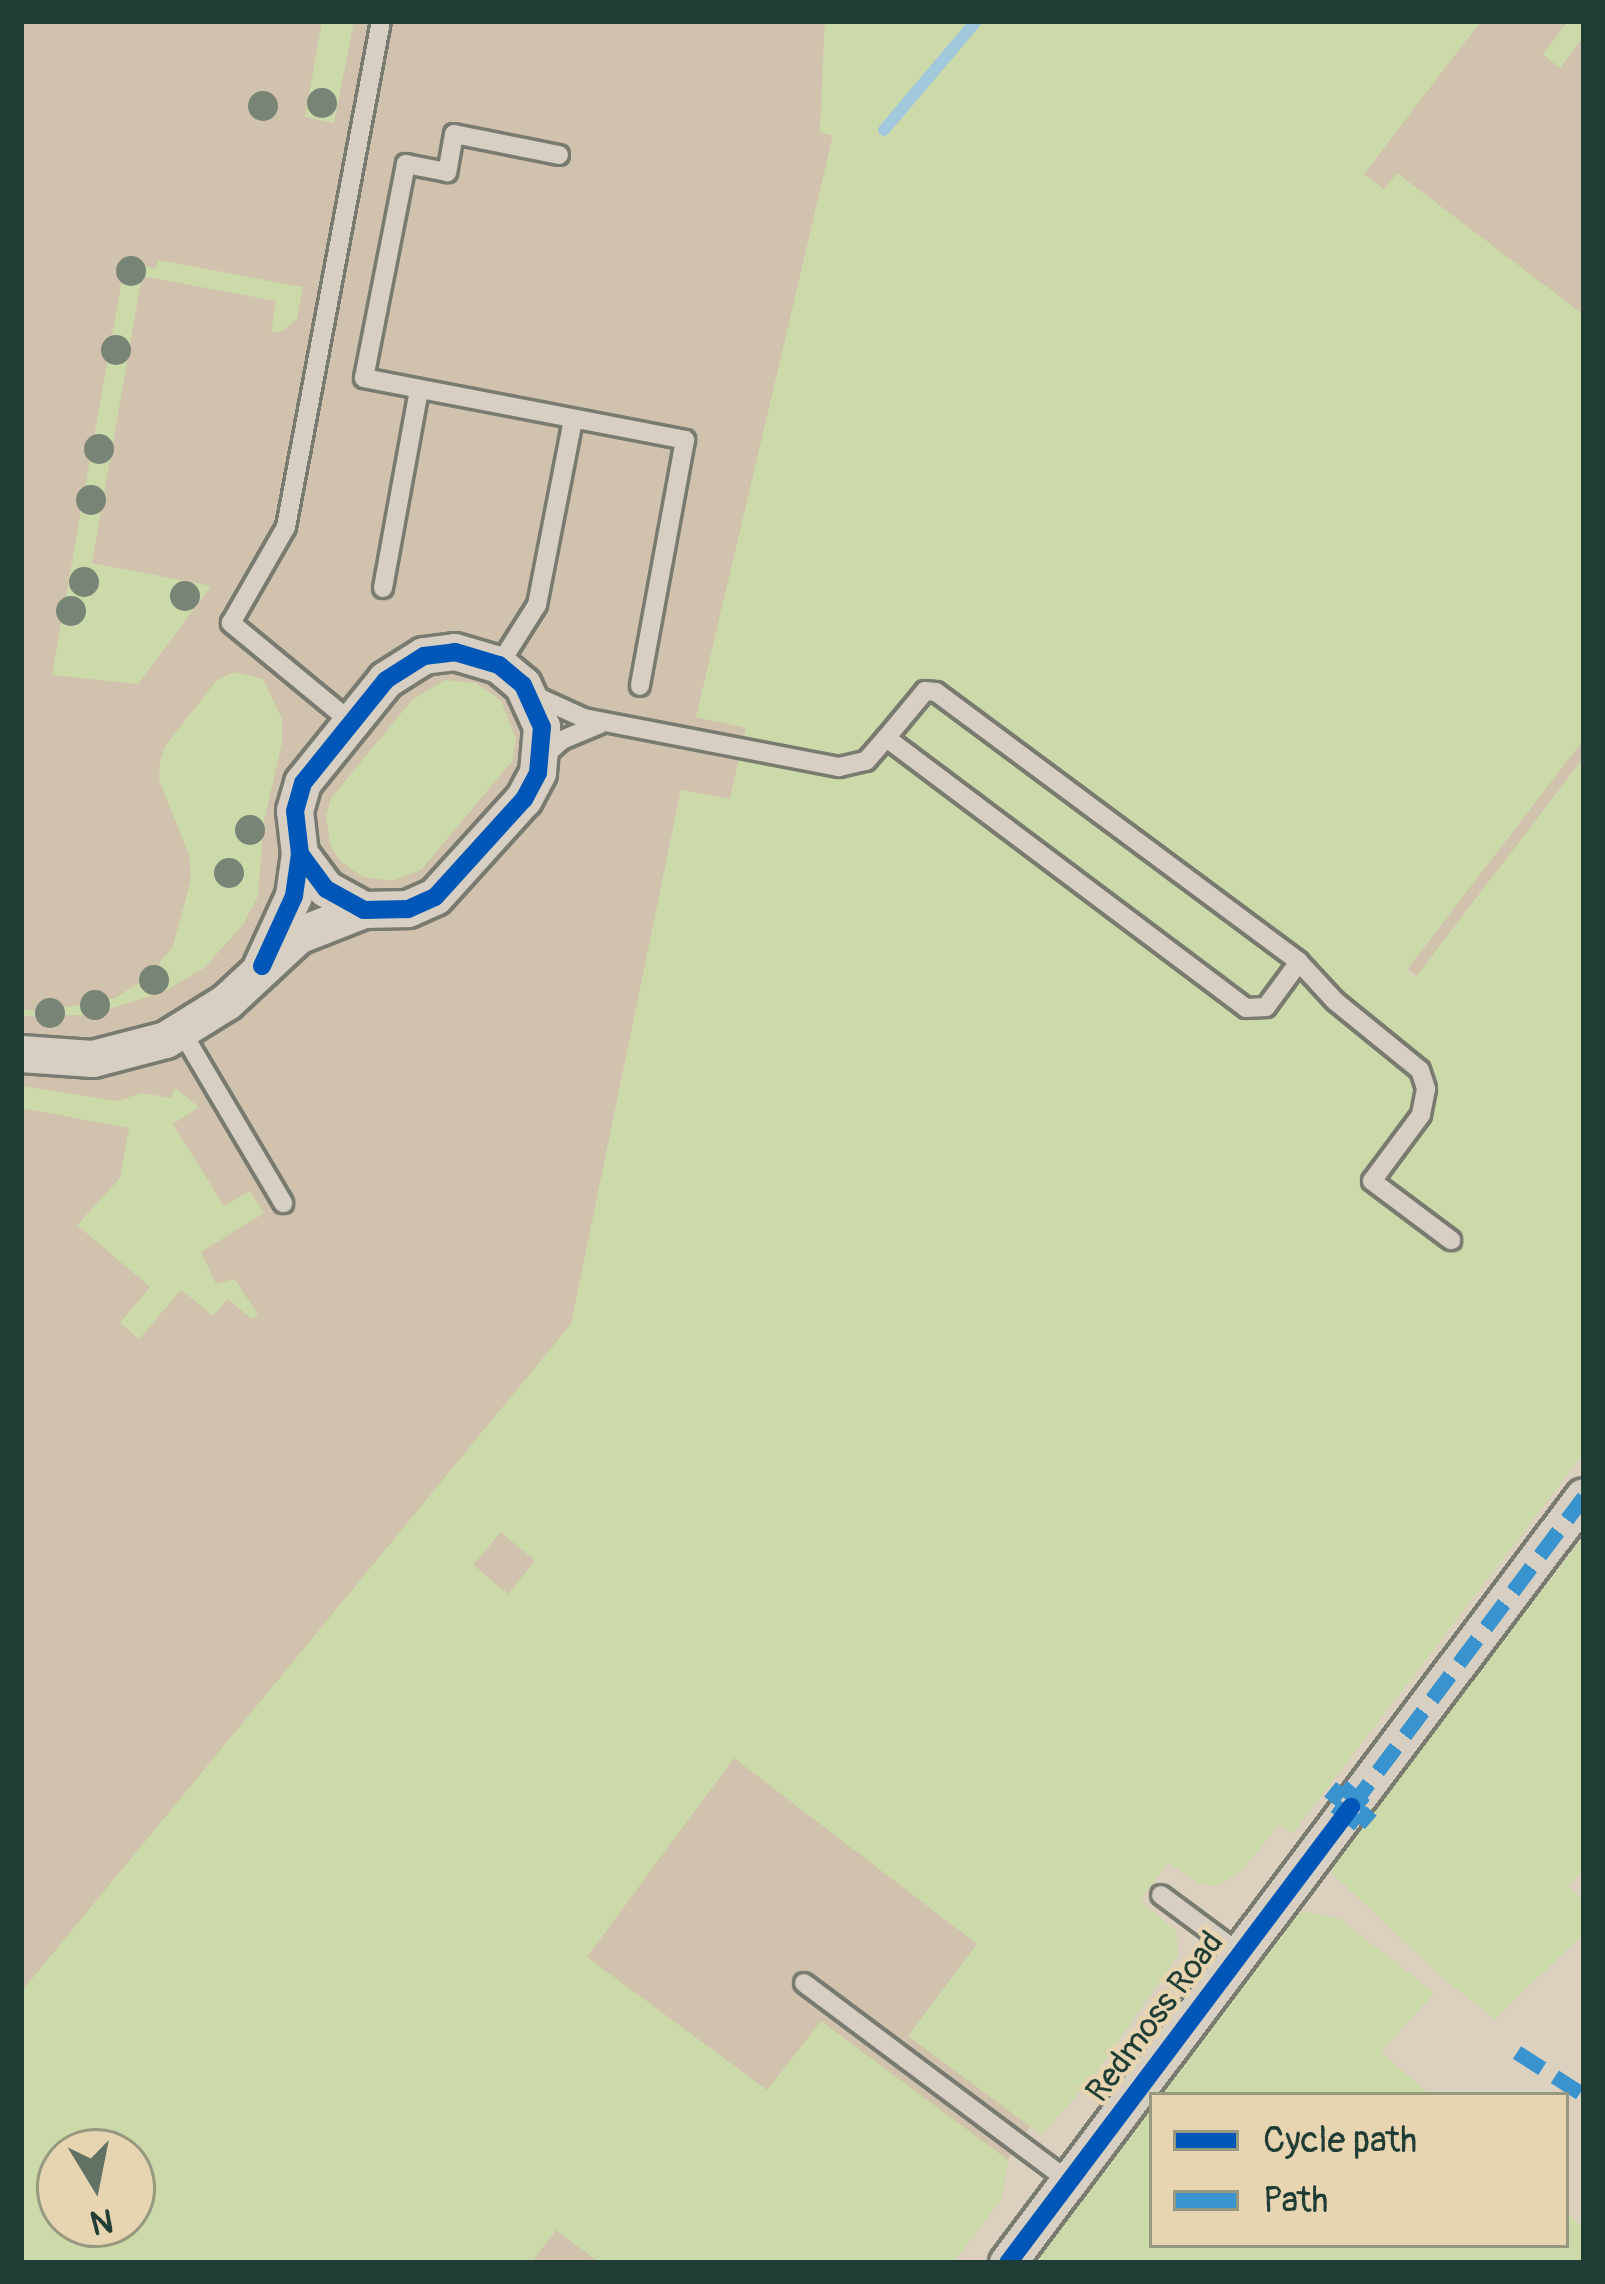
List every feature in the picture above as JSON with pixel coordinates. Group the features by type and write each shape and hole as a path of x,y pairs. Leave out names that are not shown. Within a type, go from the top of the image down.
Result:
{"street":[{"path":"21,1054 93,1058 148,1047 182,1032 227,1002 262,966 312,928 364,910 408,909 444,890 524,800 542,758 542,727 527,691 500,664 470,653 424,656 386,680 308,773 297,796 294,826 300,854 326,890 364,910"},
{"path":"262,966 285,925 300,854"},
{"name":"Redmoss Road","path":"1008,2263 1584,1497"}],"lane":[{"path":"351,722 231,623 286,526 381,21"},
{"path":"560,154 454,134 447,172 406,164 364,378 685,440 640,686"},
{"path":"383,588 418,389"},
{"path":"500,664 537,605 573,419"},
{"path":"527,691 555,708 605,723 839,767 866,761 917,696 936,692 1299,962 1335,1001 1420,1070 1426,1089 1420,1115 1372,1181 1451,1240"},
{"path":"542,758 562,740 605,723"},
{"path":"886,738 1246,1008 1266,1007 1299,962"},
{"path":"182,1032 283,1203"},
{"path":"1161,1894 1239,1953"},
{"path":"804,1983 1069,2181"}],"shaded area":[{"path":"21,21 825,21 820,131 833,135 797,289 1025,21 1584,21 1584,1105 798,498 696,717 746,727 730,799 681,790 571,1324 1143,1953 1008,2160 1002,2198 953,2263 21,2263"}],"green space":[{"path":"322,21 354,21 334,123 305,117"},
{"path":"825,21 1481,21 1364,174 1384,189 1397,173 1584,315 1584,739 1406,971 1415,978 1584,757 1584,1453 1292,1834 1279,1825 1240,1872 1216,1886 1197,1883 1168,1862 1140,1901 1176,1931 1178,1955 1098,2070 1042,2135 908,2036 977,1944 734,1758 587,1957 767,2090 821,2021 1008,2160 1002,2198 953,2263 600,2263 556,2230 531,2263 21,2263 21,1992 571,1324 681,790 730,799 746,728 696,717 833,136 820,132","holes":["501,1532 535,1561 508,1594 473,1565"]},
{"path":"1568,21 1584,21 1584,36 1560,68 1543,54"},
{"path":"158,260 303,287 297,319 281,332 271,332 276,301 142,276 92,563 211,586 138,684 52,675 125,262 156,268"},
{"path":"234,672 263,679 282,719 282,743 264,821 258,896 243,925 204,968 164,992 90,1015 21,1016 21,1008 39,1012 115,998 149,976 173,946 191,879 189,855 159,780 160,762 165,746 217,680"},
{"path":"445,680 476,683 501,701 516,739 512,761 421,870 392,881 363,877 340,861 330,844 326,816 331,798 412,700"},
{"path":"21,1086 118,1101 142,1093 171,1098 175,1088 199,1107 173,1124 224,1206 250,1191 264,1213 201,1252 216,1284 234,1279 258,1314 252,1319 228,1299 213,1316 181,1290 139,1339 120,1323 150,1287 77,1225 120,1178 129,1128 21,1108"},
{"path":"1584,1536 1584,1868 1568,1886 1584,1902 1584,1933 1495,2019 1445,1980 1332,1873 1334,1859"},
{"path":"1305,1911 1340,1919 1434,1993 1381,2052 1427,2092 1157,2092 1285,1922"},
{"path":"1149,2103 1149,2248 1569,2248 1569,2215 1584,2228 1584,2263 1029,2263"}],"waterway":[{"path":"884,130 976,21"}],"marked path":[{"path":"1351,1807 1584,1497"},
{"path":"1342,1786 1371,1810 1359,1824 1330,1801 1342,1786"},
{"path":"1517,2052 1584,2095"}],"cycle path":[{"path":"262,966 294,896 300,854 295,811 303,783 386,680 424,656 455,652 499,665 523,685 542,727 538,773 524,799 435,897 408,909 364,910 326,889 300,854"},
{"path":"1008,2263 1351,1807"}]}
